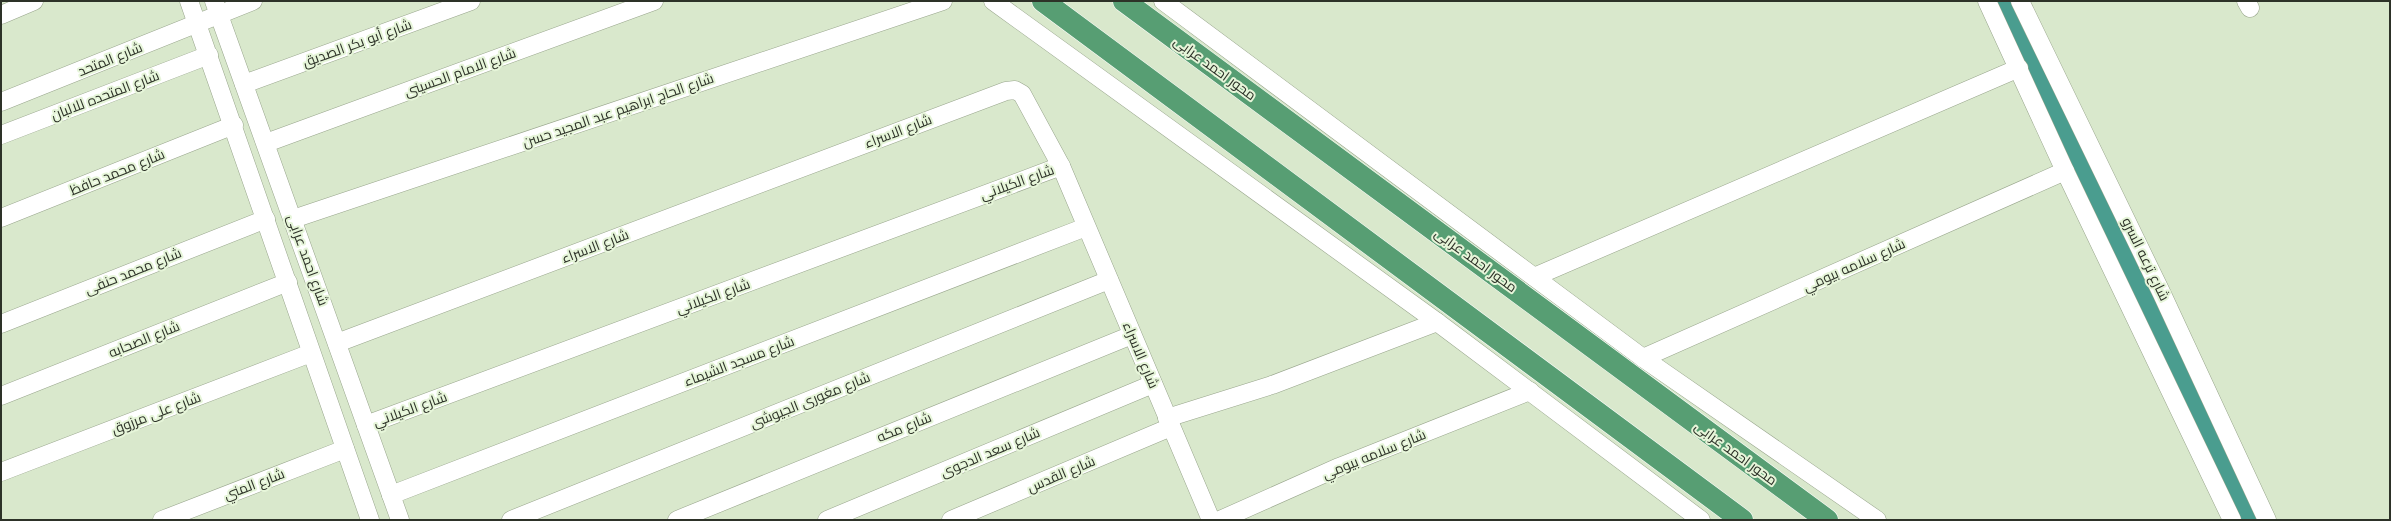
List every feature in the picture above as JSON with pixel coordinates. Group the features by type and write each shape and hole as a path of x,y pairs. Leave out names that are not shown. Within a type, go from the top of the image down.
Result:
{"highway":[{"path":"1043,1 1742,520"},
{"name":"محور احمد عرابى","path":"1124,1 1827,520"}],"street":[{"path":"1,15 34,1"},
{"name":"شارع احمد عرابى","path":"189,1 196,24 209,55 234,125 311,353 370,520"},
{"name":"شارع المتحد","path":"1,102 196,24 217,8 253,1"},
{"name":"شارع أبو بكر الصديق","path":"244,84 471,1"},
{"name":"شارع الامام الحسينى","path":"266,143 654,1"},
{"name":"شارع الحاج ابراهيم عبد المجيد حسن","path":"293,219 943,1"},
{"path":"993,1 1437,322 1701,520"},
{"path":"1163,1 1643,358 1877,520"},
{"path":"1987,1 2065,171 2232,520"},
{"name":"شارع ترعه السرو","path":"2020,1 2162,294 2267,520"},
{"name":"شارع احمد عرابى","path":"217,8 400,520"},
{"name":"شارع المتحده للالبان","path":"1,135 209,55"},
{"path":"1534,277 2019,68"},
{"name":"شارع الاسراء","path":"337,344 1006,90 1015,90 1022,94 1061,166 1211,520"},
{"name":"شارع محمد حافظ","path":"1,218 234,125"},
{"name":"شارع الكيلاني","path":"366,425 1061,166"},
{"name":"شارع سلامه بيومي","path":"1643,358 2065,171"},
{"name":"شارع محمد حنفى","path":"1,324 266,218"},
{"name":"شارع مسجد الشيماء","path":"391,495 1086,227"},
{"name":"شارع مغورى الجيوشى","path":"511,520 1109,280"},
{"name":"شارع الصحابه","path":"1,396 288,282"},
{"name":"شارع القدس","path":"951,520 1169,422 1272,385 1437,322"},
{"name":"شارع مكه","path":"677,520 1132,335"},
{"name":"شارع على مرزوق","path":"1,472 311,353"},
{"name":"شارع سعد الدجوى","path":"827,520 1153,384"},
{"name":"شارع سلامه بيومي","path":"1220,520 1339,467 1530,391"},
{"name":"شارع المني","path":"162,520 345,449"},
{"path":"356,477 381,466"}],"waterway":[{"path":"2005,1 2249,520"}]}
